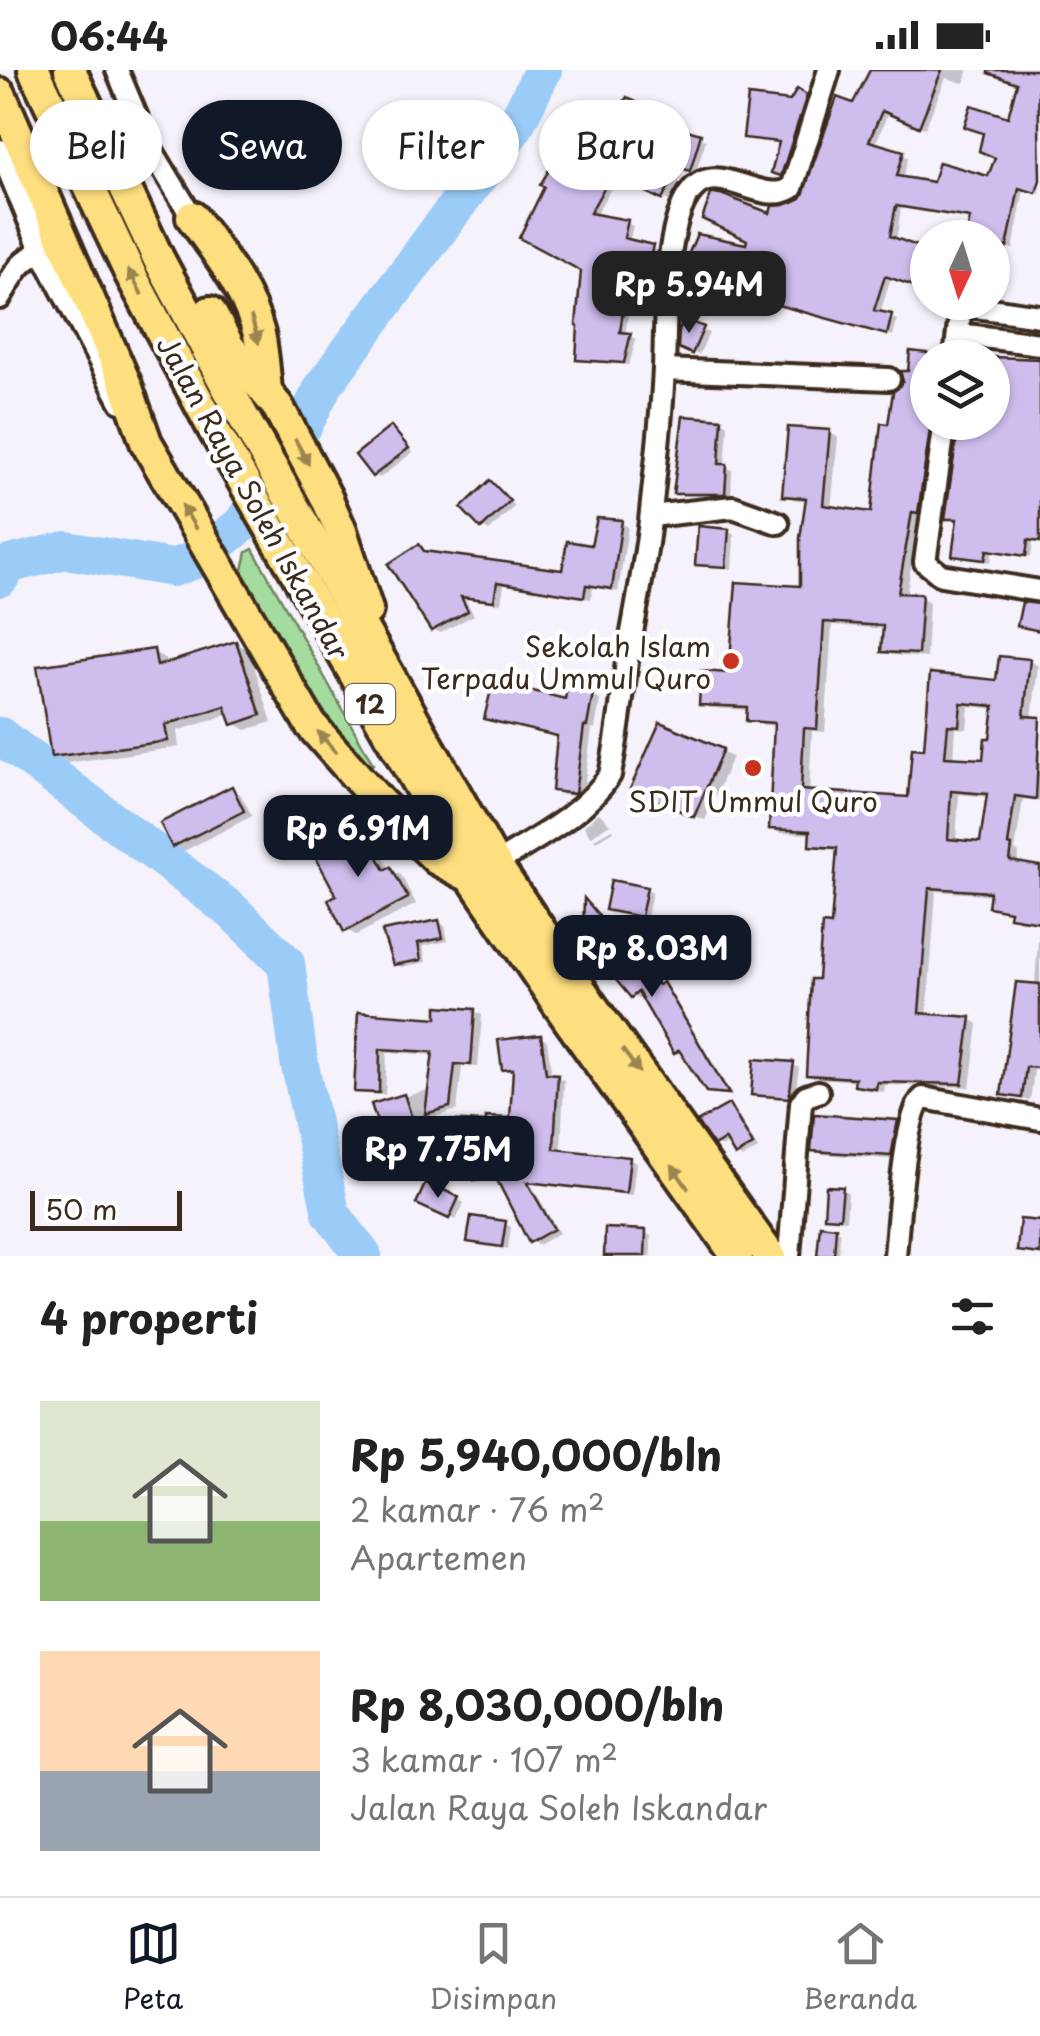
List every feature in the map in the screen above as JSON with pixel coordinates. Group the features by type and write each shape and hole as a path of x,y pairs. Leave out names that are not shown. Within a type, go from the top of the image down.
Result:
{"highway":[{"name":"Jalan Raya Soleh Iskandar","path":"34,70 130,272 269,527 484,871 567,1017 737,1256"},
{"name":"Jalan Raya Soleh Iskandar","path":"70,70 158,258 392,684 484,871 590,1005 770,1256"},
{"path":"90,70 138,180 229,347 272,398 326,497 392,684"},
{"path":"0,94 126,385 148,445 312,725 380,803 437,859 484,871"},
{"path":"192,217 245,299 258,333 272,398"}],"street":[{"path":"117,70 148,144 192,217"},
{"path":"484,871 581,806 602,788 610,775 651,516 668,274 680,212 692,190 706,180 717,179 763,192 786,192 792,188 830,70"},
{"path":"0,150 42,252 97,362 148,445"},
{"path":"0,298 22,262 42,252"},
{"path":"957,340 961,305 1040,316"},
{"path":"958,334 1040,344"},
{"path":"664,370 889,379"},
{"path":"943,440 925,562 941,575 1040,591"},
{"path":"651,516 733,507 778,523"},
{"path":"789,1256 801,1104 806,1096 818,1092"},
{"path":"895,1256 910,1124 918,1102 923,1098 1040,1119"}],"green space":[{"path":"253,549 373,764 366,768 234,579 242,574 247,552"}],"building":[{"path":"870,70 942,70 919,127 882,111 869,141 904,151 897,176 933,182 939,162 988,176 995,158 979,151 983,133 964,127 971,105 1008,117 1017,83 988,70 1038,70 1040,180 1036,193 1019,188 1010,232 1010,220 970,220 896,206 890,236 910,243 910,285 885,276 874,310 892,314 887,335 778,305 728,298 732,270 705,261 694,288 681,283 683,267 697,234 746,244 747,240 702,219 711,194 721,194 770,213 772,206 801,198 837,97 853,103"},
{"path":"797,89 807,95 781,176 771,173 779,142 743,138 748,96 790,101"},
{"path":"691,131 701,134 691,168"},
{"path":"543,190 603,190 590,213 628,220 624,238 653,245 647,271 629,267 620,332 631,333 624,363 576,360 581,271 519,238"},
{"path":"644,190 667,190 662,200"},
{"path":"684,319 704,327 692,354 678,348"},
{"path":"910,351 910,440 928,440 918,513 912,512 898,593 922,594 918,654 881,652 883,626 824,622 817,729 804,728 801,790 908,797 912,748 924,749 930,673 996,680 999,656 1030,659 1024,716 1040,717 1036,799 1015,796 1008,845 1012,846 1010,861 1040,866 1040,922 1009,917 1010,911 988,907 990,892 929,888 919,1013 971,1017 962,1084 877,1082 876,1089 854,1086 855,1078 806,1075 811,979 818,979 822,924 831,925 837,848 809,846 810,831 769,829 774,723 746,721 747,707 699,705 701,671 729,673 736,582 800,586 800,538 806,498 782,496 788,427 830,430 823,505 871,512 881,423 888,424 893,392 903,381 900,371 908,371","holes":["961,703 994,706 983,759 945,757 948,725 959,726","951,791 987,794 980,842 948,839"]},
{"path":"1010,358 1040,359 1040,542 1028,540 1026,556 987,550 985,560 952,556 957,519 945,519 956,440 1010,440"},
{"path":"683,416 722,419 719,464 727,464 725,494 673,494"},
{"path":"391,426 409,448 372,477 355,455"},
{"path":"490,480 510,501 481,529 461,508"},
{"path":"597,518 622,520 612,589 586,585 584,597 497,582 494,601 461,597 468,611 431,631 388,564 419,544 424,551 562,570 567,541 591,545"},
{"path":"698,526 729,529 726,567 695,565"},
{"path":"1022,602 1040,604 1040,631 1017,626"},
{"path":"236,641 261,715 232,725 225,706 165,725 168,741 51,757 37,666 154,649 157,666"},
{"path":"493,681 565,699 567,687 593,693 584,726 575,794 552,791 557,736 484,719"},
{"path":"660,722 723,749 694,817 630,789"},
{"path":"232,786 244,811 172,847 160,823"},
{"path":"362,828 385,870 391,867 408,898 344,932 328,900 336,895 314,854"},
{"path":"611,880 647,887 641,917 605,910"},
{"path":"584,898 658,985 663,982 729,1094 706,1092 679,1050 674,1054 638,992 631,998 590,949 609,933 583,932"},
{"path":"439,920 443,938 418,943 421,960 393,965 382,931"},
{"path":"1016,982 1040,984 1040,1068 1026,1067 1022,1098 1001,1095"},
{"path":"437,1006 475,1009 471,1065 455,1064 450,1107 425,1114 433,1052 380,1049 379,1093 354,1092 358,1012 437,1018"},
{"path":"541,1035 546,1073 558,1074 554,1149 630,1157 626,1193 527,1182 554,1229 529,1243 495,1176 474,1180 467,1142 439,1140 440,1120 486,1122 486,1117 510,1118 513,1069 502,1070 498,1040"},
{"path":"754,1059 794,1062 789,1098 751,1095"},
{"path":"404,1094 412,1118 379,1128 371,1104"},
{"path":"729,1104 753,1145 735,1156 725,1139 714,1146 697,1122"},
{"path":"814,1114 898,1120 891,1156 811,1151"},
{"path":"426,1182 459,1197 449,1219 416,1204"},
{"path":"826,1186 843,1187 840,1218 824,1217"},
{"path":"471,1216 506,1221 502,1247 467,1242"},
{"path":"1020,1219 1040,1221 1040,1254 1017,1251"},
{"path":"820,1225 836,1227 834,1256 817,1256"},
{"path":"605,1228 646,1230 645,1256 604,1256"}],"waterway":[{"path":"0,578 10,564 66,550 172,568 200,558 241,525 282,468 324,385 514,128 543,70"},
{"path":"0,736 231,910 286,963 299,1061 331,1213 363,1256"}],"place":[{"name":"Sekolah Islam Terpadu Ummul Quro","path":"731,661"},
{"name":"SDIT Ummul Quro","path":"753,768"}]}
